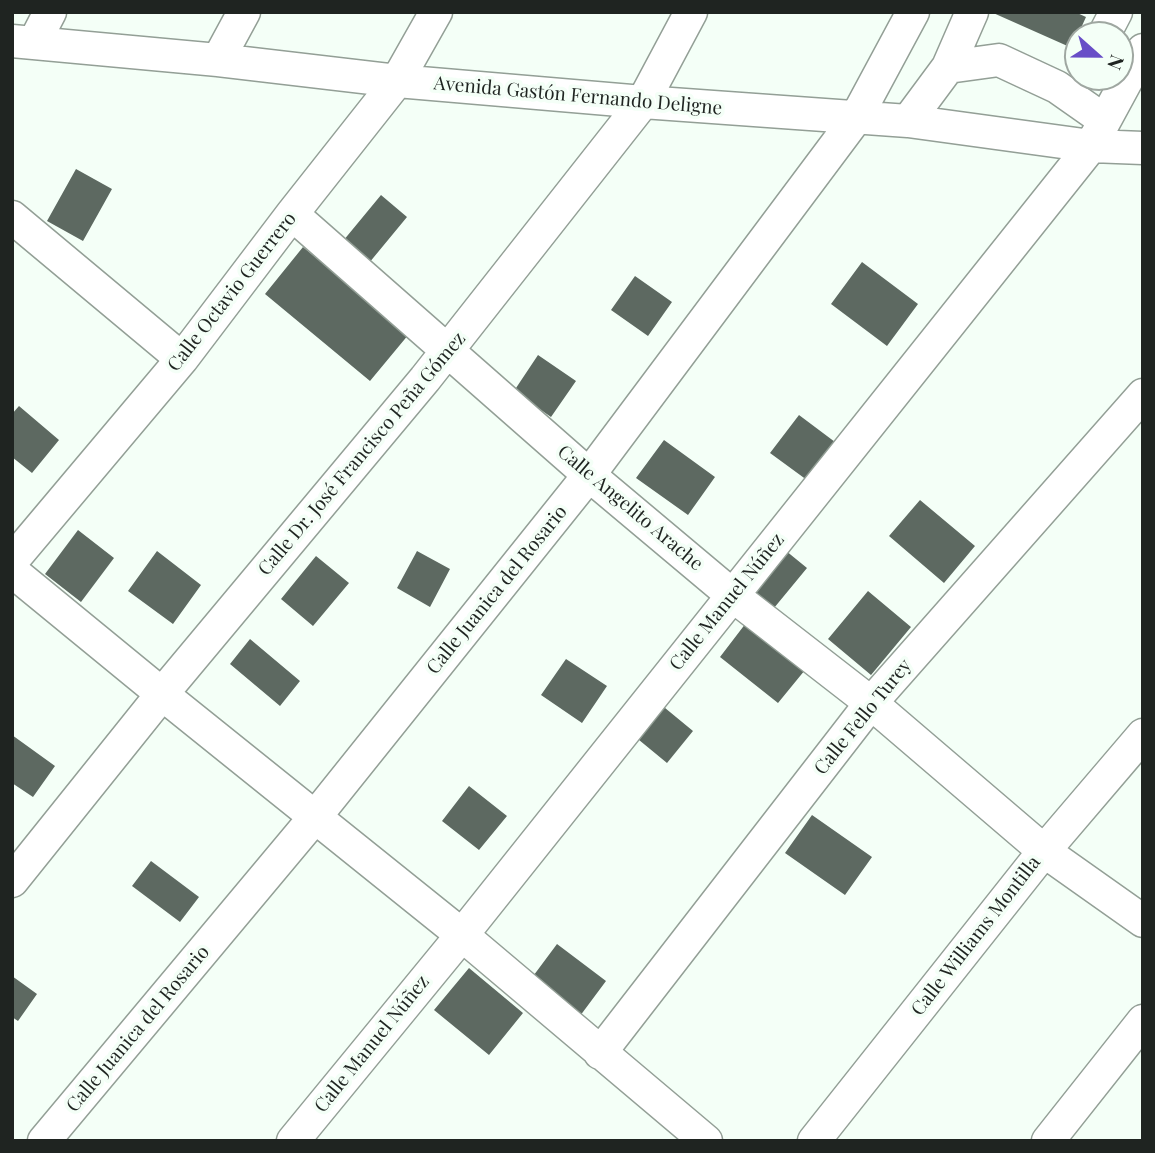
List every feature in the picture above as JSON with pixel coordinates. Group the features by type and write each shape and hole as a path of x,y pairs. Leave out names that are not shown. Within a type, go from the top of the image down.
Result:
{"street":[{"path":"23,42 50,12"},
{"path":"218,60 244,12"},
{"name":"Calle Octavio Guerrero","path":"12,561 182,359 397,81 436,12"},
{"name":"Calle Dr. José Francisco Peña Gómez","path":"12,881 162,694 448,351 643,102 691,12"},
{"name":"Calle Juanica del Rosario","path":"44,1141 315,817 589,475 856,118 913,12"},
{"path":"908,121 948,66 972,12"},
{"path":"1128,12 1143,19"},
{"name":"Avenida Gastón Fernando Deligne","path":"23,42 218,60 397,81 643,102 1098,133 1143,148"},
{"name":"Calle Manuel Núñez","path":"293,1141 461,935 1098,133 1143,50"},
{"path":"948,66 999,60 1057,87 1064,87"},
{"path":"1079,91 1098,133"},
{"name":"Calle Angelito Arache","path":"292,214 589,475 732,595 871,703 1044,851 1143,921"},
{"path":"12,217 182,359"},
{"name":"Calle Fello Turey","path":"600,1053 871,703 1143,395"},
{"path":"12,571 461,935 706,1141"},
{"name":"Calle Williams Montilla","path":"814,1141 1044,851 1143,734"},
{"path":"1048,1141 1143,1021"}],"building":[{"path":"991,12 1075,12 1086,17 1084,21 1064,21 1064,44"},
{"path":"76,169 112,189 83,241 47,221"},
{"path":"381,195 407,217 369,263 343,241"},
{"path":"303,247 409,334 370,381 265,294"},
{"path":"862,262 918,304 887,346 831,304"},
{"path":"635,276 672,302 648,336 611,310"},
{"path":"538,355 576,381 551,417 514,391"},
{"path":"19,406 59,440 32,473 12,457 12,414"},
{"path":"799,415 839,445 811,483 770,453"},
{"path":"664,440 715,477 688,515 636,478"},
{"path":"920,500 975,546 944,583 889,536"},
{"path":"78,530 114,558 81,602 45,574"},
{"path":"780,546 807,568 774,608 747,586"},
{"path":"157,551 201,585 173,624 128,591"},
{"path":"417,551 450,569 430,607 397,588"},
{"path":"316,556 349,583 313,626 281,599"},
{"path":"868,591 911,627 871,675 828,639"},
{"path":"746,623 805,670 778,703 720,657"},
{"path":"250,639 300,681 280,706 230,664"},
{"path":"566,659 607,686 582,723 541,695"},
{"path":"659,703 693,731 667,763 633,735"},
{"path":"12,735 55,766 33,797 12,783"},
{"path":"469,786 507,816 479,850 442,821"},
{"path":"812,815 872,857 845,895 785,853"},
{"path":"151,861 199,897 180,922 132,886"},
{"path":"557,944 606,981 577,1020 528,983"},
{"path":"469,968 523,1013 489,1055 434,1010"},
{"path":"12,976 37,994 18,1021 12,1017"}]}
